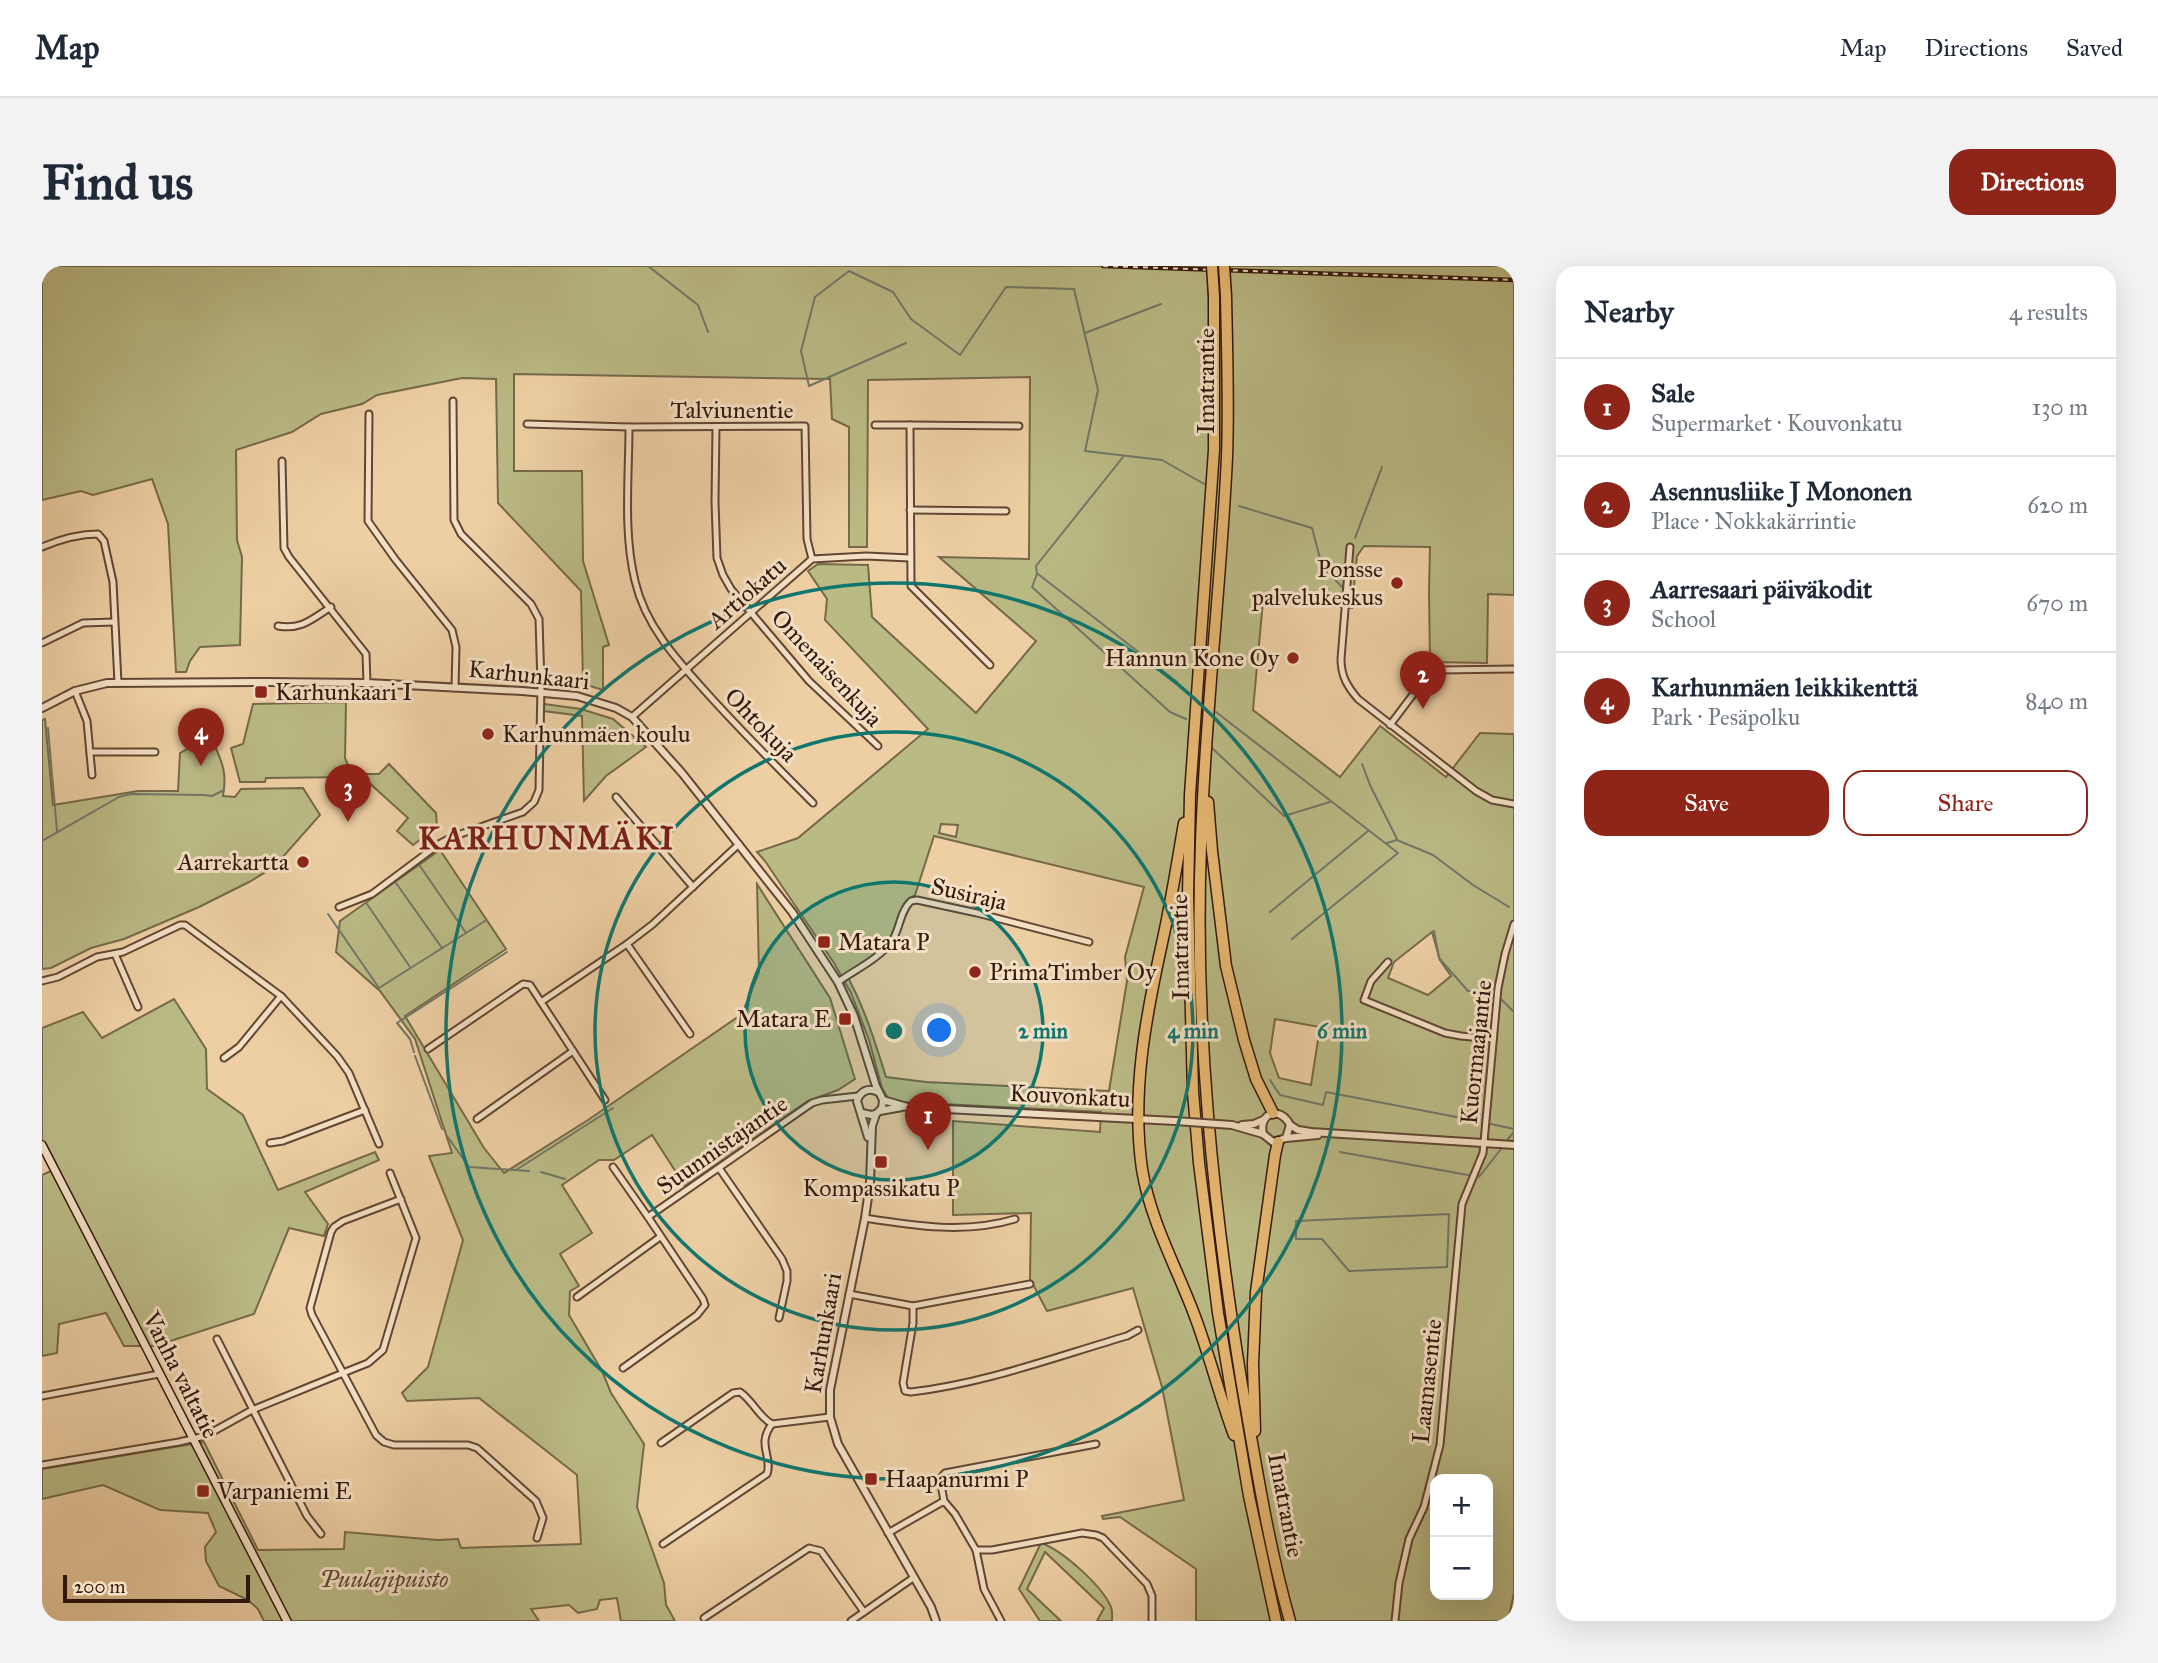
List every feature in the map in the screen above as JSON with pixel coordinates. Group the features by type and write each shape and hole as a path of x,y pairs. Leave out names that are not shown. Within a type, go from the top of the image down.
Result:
{"highway":[{"name":"Imatrantie","path":"1212,266 1213,463 1190,794 1188,862 1191,1026 1199,1163 1218,1313 1242,1459 1270,1603 1276,1621"},
{"name":"Imatrantie","path":"1224,266 1228,379 1227,454 1200,845 1201,969 1211,1160 1230,1312 1255,1463 1290,1621"},
{"path":"1205,760 1212,851 1226,966 1256,1079 1273,1113"},
{"path":"1190,794 1143,1040 1139,1119 1142,1170 1153,1212 1197,1323 1242,1459"},
{"path":"1255,1463 1253,1364 1256,1292 1275,1155 1282,1140"}],"main road":[{"name":"Vanha valtatie","path":"42,1145 287,1621"}],"street":[{"path":"339,907 372,894 439,844 518,814 537,797 540,783 539,619 530,604 461,534 454,520 453,401"},
{"path":"369,414 368,521 452,630 456,647 455,688"},
{"name":"Talviunentie","path":"527,424 629,427 805,426 807,538 812,559"},
{"path":"876,425 1019,426"},
{"path":"910,425 911,586 990,664"},
{"name":"Ohtokuja","path":"629,427 630,559 635,584 656,630 686,669 745,736 813,803"},
{"name":"Omenaisenkuja","path":"716,427 717,558 723,575 751,613 809,681 878,746"},
{"path":"282,461 284,548 366,654 367,683"},
{"path":"910,510 1006,511"},
{"path":"42,547 82,534 98,534 103,541 113,582 118,682"},
{"path":"1350,547 1341,659 1343,677 1348,687 1358,699 1476,791 1492,800 1514,804"},
{"name":"Artiokatu","path":"632,717 812,559 866,556 910,558"},
{"path":"278,626 291,628 302,625 331,607"},
{"path":"42,643 83,624 114,622"},
{"path":"1390,725 1427,676 1439,670 1514,669"},
{"name":"Karhunkaari","path":"42,708 75,691 118,682 367,683 540,692 595,700 616,708 632,717 661,747 792,912 838,982 858,1028 881,1096"},
{"path":"75,691 85,713 92,775"},
{"path":"90,752 155,752"},
{"path":"616,797 692,887"},
{"path":"541,1002 627,944 739,844"},
{"name":"Susiraja","path":"838,982 884,950 897,932 905,909 911,901 916,900 1088,942"},
{"name":"Kuormaajantie","path":"1484,1142 1498,988 1514,924"},
{"path":"42,981 58,977 97,957 123,952 185,925 281,996 337,1056 349,1073 379,1144"},
{"path":"627,944 690,1034"},
{"path":"115,954 138,1007"},
{"path":"1388,962 1371,981 1364,1000 1445,1033 1493,1039"},
{"path":"428,1049 523,984 530,985 605,1100"},
{"path":"224,1058 239,1047 281,996"},
{"path":"477,1119 573,1051"},
{"name":"Karhunkaari","path":"866,1090 870,1063"},
{"path":"871,1089 881,1096 878,1112 871,1115 862,1113 858,1105 858,1096 866,1090 871,1089"},
{"name":"Suunnistajantie","path":"613,1167 648,1217 813,1103 858,1096"},
{"name":"Kouvonkatu","path":"881,1096 907,1107"},
{"path":"835,1099 858,1105"},
{"name":"Kouvonkatu","path":"878,1112 907,1107 1231,1125 1255,1124 1263,1120"},
{"path":"270,1143 284,1141 365,1110"},
{"name":"Karhunkaari","path":"878,1112 872,1126 865,1218 830,1390 830,1417 838,1444 931,1607 936,1621"},
{"name":"Karhunkaari","path":"862,1113 871,1152"},
{"path":"1331,1133 1269,1140 1262,1134 1263,1120 1273,1113 1282,1115 1298,1130 1514,1145"},
{"name":"Kouvonkatu","path":"1231,1125 1262,1134"},
{"path":"1282,1140 1288,1134 1290,1125"},
{"name":"Laamasentie","path":"1395,1621 1399,1583 1409,1539 1424,1507 1440,1445 1462,1204 1478,1167 1484,1142"},
{"path":"719,1168 782,1259 787,1271 779,1318"},
{"path":"42,1465 205,1436 252,1410 368,1363 383,1350 416,1238 390,1173"},
{"path":"401,1199 343,1221 331,1232 310,1308 312,1315 376,1436 394,1445 468,1445 477,1448 536,1501 543,1518 537,1538"},
{"path":"623,1368 697,1315 705,1305 648,1217"},
{"path":"865,1218 910,1226 957,1227 998,1224 1015,1219"},
{"path":"577,1297 660,1237"},
{"path":"849,1294 913,1306 1030,1284"},
{"path":"913,1306 913,1323 902,1383 905,1391 926,1390 1007,1374 1056,1356 1127,1336 1138,1330"},
{"path":"217,1339 307,1516 321,1534"},
{"path":"42,1396 159,1374"},
{"path":"661,1443 733,1393 740,1392 747,1397 766,1422 772,1424 830,1417"},
{"path":"663,1544 766,1474 769,1467 764,1440 766,1431 772,1424"},
{"path":"1001,1621 984,1588 976,1550 955,1514 944,1501 940,1479 945,1473 1096,1444"},
{"path":"888,1533 944,1501"},
{"path":"976,1550 992,1550 1082,1533 1096,1535 1103,1538 1147,1584 1152,1596 1152,1621"},
{"path":"704,1618 808,1548 821,1551 864,1612"},
{"path":"851,1621 913,1577"}],"green space":[{"path":"42,266 1514,266 1514,595 1488,594 1487,663 1430,662 1430,547 1364,546 1357,556 1352,608 1263,601 1253,710 1340,777 1380,726 1446,777 1480,733 1514,734 1514,1593 1508,1621 1196,1621 1196,1569 1120,1517 1103,1519 1102,1516 1184,1500 1162,1387 1133,1288 1047,1311 1030,1279 1031,1213 953,1215 953,1121 1100,1132 1101,1112 902,1102 888,1098 882,1088 869,1040 851,993 834,963 757,852 798,838 928,729 825,620 827,599 808,571 818,564 868,565 872,617 976,713 1036,641 939,557 1029,559 1030,377 868,380 867,547 849,547 849,427 832,419 830,379 514,374 514,471 582,471 583,561 609,645 603,647 603,690 583,684 581,591 498,503 496,379 462,378 377,395 362,404 321,414 292,432 236,450 237,540 242,557 240,645 200,647 186,672 176,672 168,524 152,479 93,495 81,491 42,500","holes":["941,824 958,825 956,837 939,833","934,836 1144,887 1125,957 1127,981 1109,1091 926,1082 886,1077 864,1011 846,974 881,950 894,933 906,901 915,895","1432,932 1440,960 1451,976 1428,995 1388,978 1394,962","1275,1019 1320,1027 1311,1085 1279,1078 1270,1053"]},
{"path":"346,702 345,758 352,774 379,774 389,764 436,813 437,827 413,845 397,831 408,818 367,781 357,791 349,777 266,778 265,782 240,782 231,748 243,744 253,704"},
{"path":"544,704 581,709 613,719 646,747 606,776 584,801 582,716 544,711"},
{"path":"45,719 53,805 138,791 178,791 180,753 196,745 214,744 222,763 225,781 223,796 235,797 241,789 303,788 320,815 274,867 249,882 124,939 91,948 51,968 42,969 42,720"},
{"name":"Puulajipuisto","path":"440,850 506,949 405,1016 484,1148 504,1173 588,1120 742,1014 759,972 757,884 830,998 855,1079 838,1090 808,1101 685,1186 652,1135 614,1160 599,1160 562,1185 592,1233 560,1254 579,1286 570,1291 569,1315 602,1371 611,1393 644,1444 637,1507 664,1583 666,1605 675,1621 621,1621 617,1598 600,1600 597,1609 578,1613 569,1605 531,1609 539,1621 264,1621 258,1609 248,1600 219,1586 206,1561 205,1547 216,1532 208,1513 160,1510 103,1485 42,1499 42,1469 204,1442 258,1550 344,1549 345,1532 437,1540 458,1539 461,1548 581,1544 577,1475 479,1398 407,1401 402,1393 428,1367 463,1240 429,1156 452,1153 415,1039 380,991 336,952 340,921"},
{"path":"174,999 206,1049 207,1089 243,1115 278,1190 375,1152 379,1160 305,1192 328,1224 324,1236 289,1228 254,1314 155,1346 124,1346 106,1313 59,1324 57,1353 42,1356 42,1175 55,1169 42,1145 42,1028 83,1012 102,1038"},
{"path":"1041,1543 1070,1560 1090,1578 1111,1607 1112,1621 1097,1621 1104,1608 1045,1552 1027,1589 1061,1621 1040,1621 1019,1589"}],"waterway":[{"path":"648,266 698,305 708,332"},
{"path":"906,343 809,386 801,351 815,297 849,271 893,292 911,319 960,355 1006,287 1074,289 1098,390 1085,451 1162,460 1206,485"},
{"path":"1085,333 1161,304"},
{"path":"1123,457 1036,566 1037,574 1032,587 1170,712 1186,719"},
{"path":"1355,538 1382,467"},
{"path":"1239,506 1312,528 1322,566 1343,588"},
{"path":"1343,587 1346,565"},
{"path":"1038,574 1177,682"},
{"path":"1216,712 1398,853 1292,939"},
{"path":"48,728 57,831"},
{"path":"1211,747 1284,816 1330,802"},
{"path":"1362,764 1397,839"},
{"path":"42,841 119,797 131,794 212,796 224,790"},
{"path":"1270,912 1368,831"},
{"path":"1387,843 1397,840 1433,855 1473,885 1509,907"},
{"path":"420,866 466,933"},
{"path":"396,883 442,948"},
{"path":"367,904 410,967"},
{"path":"328,914 379,988 485,921"},
{"path":"1434,931 1439,958 1468,991 1477,991 1484,995"},
{"path":"414,1052 410,1039 397,1023 507,952"},
{"path":"1502,1000 1514,1012"},
{"path":"415,1056 442,1129"},
{"path":"1270,1080 1280,1095 1323,1105 1326,1092 1472,1120"},
{"path":"516,1170 613,1108"},
{"path":"1491,1124 1514,1129"},
{"path":"1508,1139 1514,1132"},
{"path":"447,1136 469,1167 529,1171"},
{"path":"1479,1177 1501,1149"},
{"path":"1340,1152 1468,1175"},
{"path":"541,1172 565,1179"},
{"path":"1449,1214 1447,1267 1349,1271 1322,1239 1296,1239 1296,1221 1449,1214"}],"railway":[{"path":"1103,266 1514,280"}],"place":[{"name":"Ponsse palvelukeskus","path":"1397,583"},
{"name":"Hannun Kone Oy","path":"1293,658"},
{"name":"Karhunkaari I","path":"261,692"},
{"name":"Asennusliike J Mononen","path":"1423,709"},
{"name":"Karhunmäen koulu","path":"488,734"},
{"name":"Karhunmäen leikkikenttä","path":"201,766"},
{"name":"Aarresaari päiväkodit","path":"348,822"},
{"name":"Aarrekartta","path":"303,862"},
{"name":"Matara P","path":"824,942"},
{"name":"PrimaTimber Oy","path":"975,972"},
{"name":"Matara E","path":"845,1019"},
{"name":"Sale","path":"928,1150"},
{"name":"Kompassikatu P","path":"881,1162"},
{"name":"Haapanurmi P","path":"871,1479"},
{"name":"Varpaniemi E","path":"203,1491"}],"district":[{"name":"KARHUNMÄKI","path":"547,838"}]}
